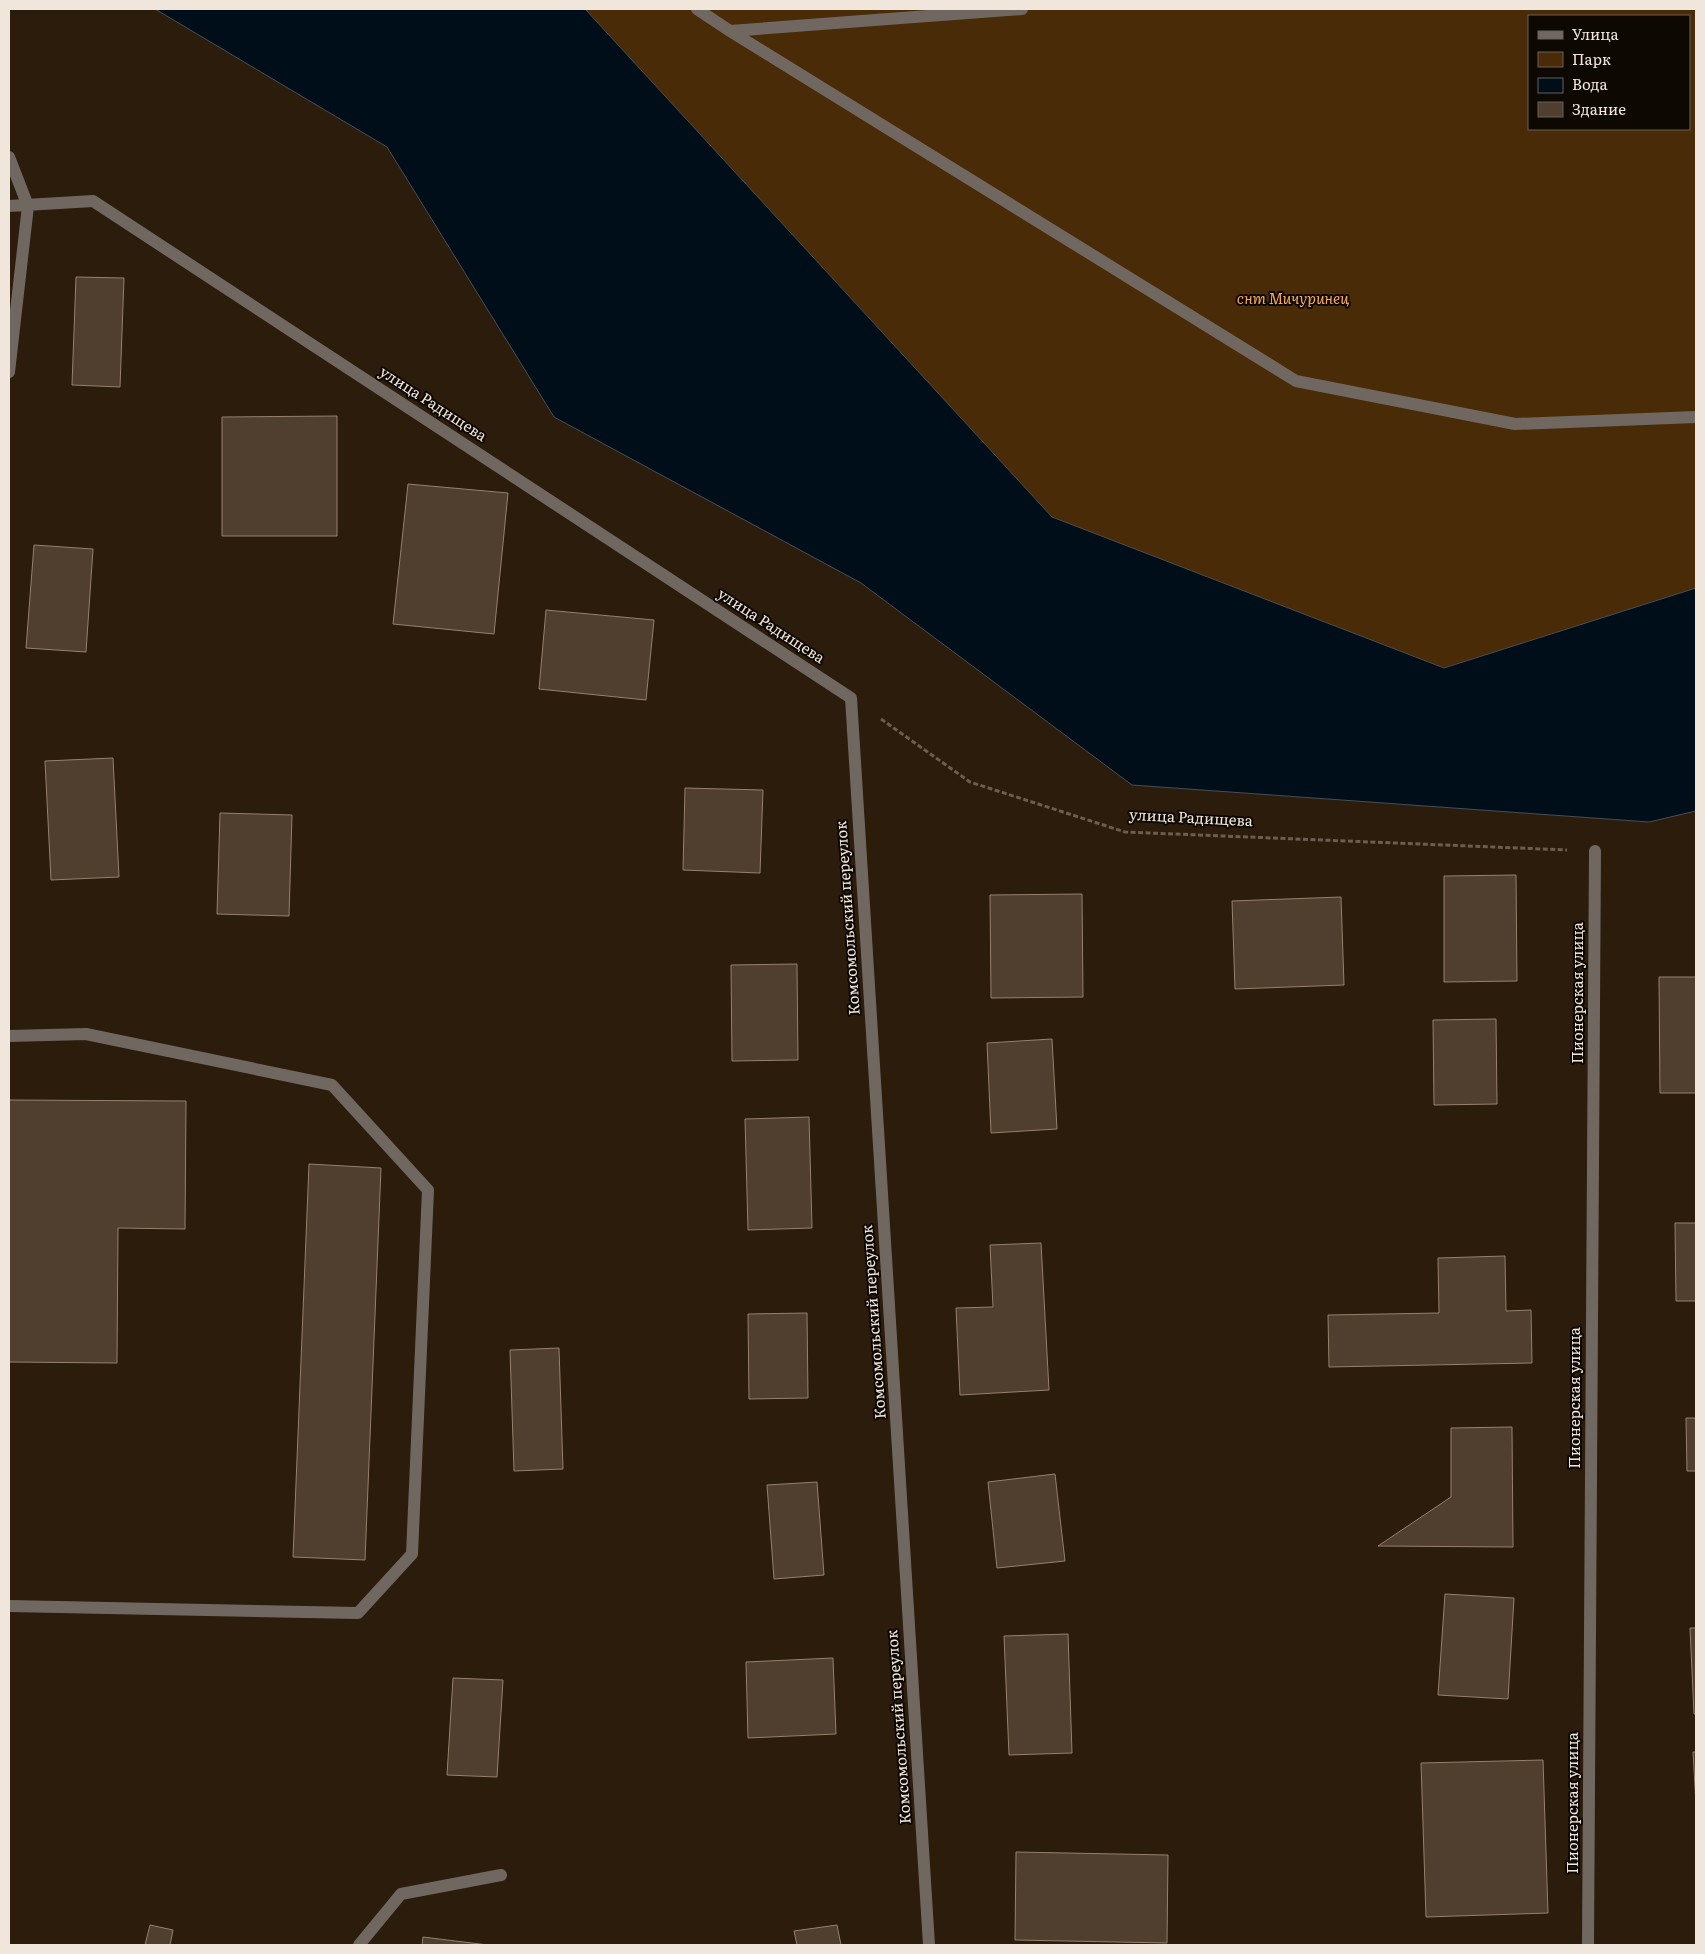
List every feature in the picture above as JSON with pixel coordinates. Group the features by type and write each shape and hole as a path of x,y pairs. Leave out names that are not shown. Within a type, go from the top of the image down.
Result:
{"street":[{"path":"697,9 1296,381 1515,424 1696,417"},
{"path":"730,31 1022,9"},
{"path":"9,158 28,206 9,372"},
{"name":"улица Радищева","path":"9,206 93,201 851,698"},
{"name":"Комсомольский переулок","path":"851,698 929,1945"},
{"name":"Пионерская улица","path":"1588,1945 1595,851"},
{"path":"9,1036 86,1034 332,1085 428,1190 412,1554 358,1613 9,1606"},
{"path":"359,1945 401,1894 501,1875"}],"path":[{"name":"улица Радищева","path":"851,698 970,782 1125,832 1595,851"}],"green space":[{"name":"снт Мичуринец","path":"585,9 1696,9 1696,588 1444,668 1052,517"}],"water":[{"path":"155,9 585,9 1052,517 1444,668 1696,588 1696,811 1649,822 1132,785 861,583 554,417 387,147"}],"building":[{"path":"76,277 124,278 120,387 72,385"},
{"path":"337,416 337,536 222,536 222,417"},
{"path":"408,484 508,493 494,634 393,624"},
{"path":"34,545 93,549 86,652 26,648"},
{"path":"546,610 654,620 646,700 539,689"},
{"path":"113,758 119,877 51,880 45,761"},
{"path":"685,788 763,790 760,873 683,870"},
{"path":"220,813 292,815 289,916 217,914"},
{"path":"1516,875 1517,981 1444,982 1444,876"},
{"path":"1082,894 1083,997 991,998 990,895"},
{"path":"1341,897 1344,985 1235,989 1232,901"},
{"path":"797,964 798,1060 732,1061 731,965"},
{"path":"1659,977 1696,977 1696,1093 1660,1093"},
{"path":"1496,1019 1497,1104 1434,1105 1433,1020"},
{"path":"1052,1039 1057,1129 991,1133 987,1043"},
{"path":"9,1100 186,1101 185,1229 118,1228 117,1363 9,1362"},
{"path":"809,1117 812,1228 748,1230 745,1119"},
{"path":"309,1164 381,1168 365,1560 293,1557"},
{"path":"1675,1223 1696,1223 1696,1301 1676,1301"},
{"path":"1041,1243 1049,1390 960,1395 956,1308 993,1307 990,1245"},
{"path":"1505,1256 1506,1311 1531,1310 1532,1363 1329,1367 1328,1315 1439,1313 1438,1258"},
{"path":"807,1313 808,1398 749,1399 748,1314"},
{"path":"559,1348 563,1469 514,1471 510,1350"},
{"path":"1686,1418 1696,1418 1696,1471 1687,1471"},
{"path":"1512,1427 1513,1547 1378,1546 1451,1497 1451,1428"},
{"path":"1055,1474 1065,1561 997,1568 988,1482"},
{"path":"817,1482 824,1575 774,1579 767,1485"},
{"path":"1445,1594 1514,1598 1508,1699 1438,1695"},
{"path":"1690,1628 1696,1628 1696,1714 1694,1714"},
{"path":"1068,1634 1072,1753 1009,1755 1004,1636"},
{"path":"833,1658 836,1734 748,1738 746,1662"},
{"path":"453,1678 503,1680 497,1777 447,1775"},
{"path":"1693,1752 1696,1752 1696,1804"},
{"path":"1543,1760 1548,1913 1426,1917 1421,1763"},
{"path":"1016,1852 1168,1855 1167,1943 1015,1940"},
{"path":"150,1925 173,1930 170,1945 145,1945"},
{"path":"837,1925 841,1945 797,1945 794,1931"},
{"path":"423,1937 488,1945 422,1945"}]}
